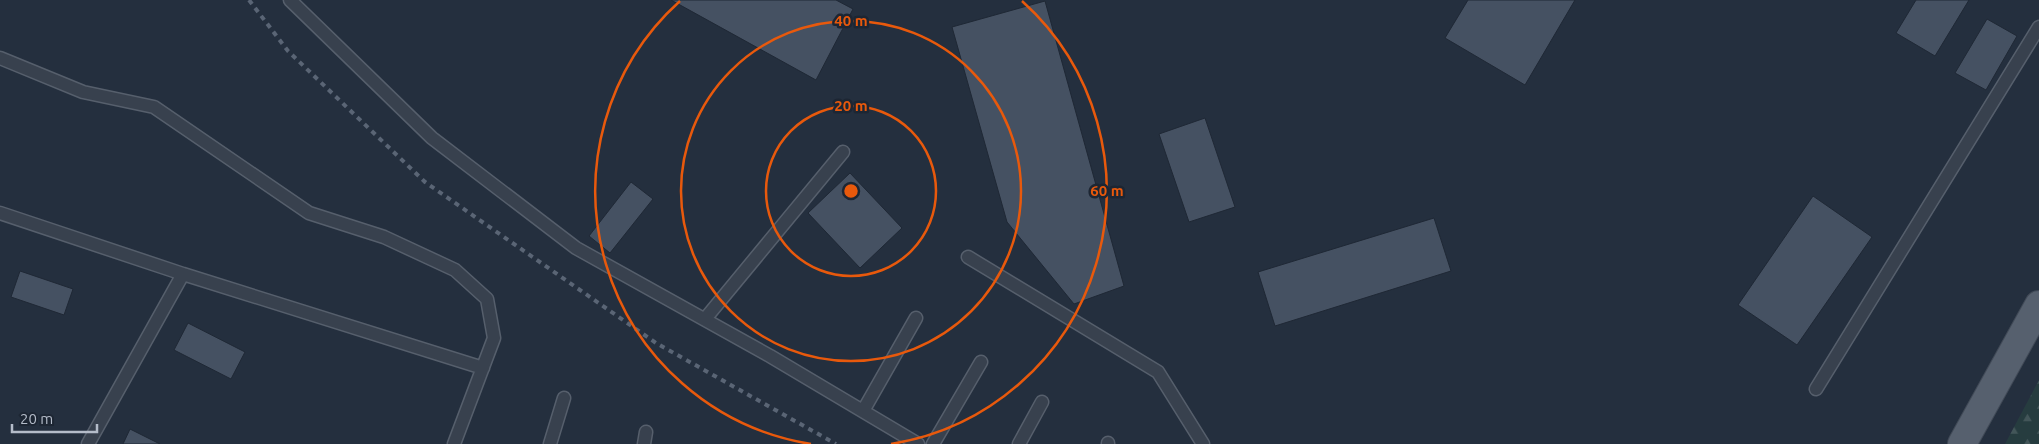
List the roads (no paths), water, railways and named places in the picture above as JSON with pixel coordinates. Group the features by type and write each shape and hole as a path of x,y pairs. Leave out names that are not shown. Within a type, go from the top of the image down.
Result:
{"main road":[{"path":"1962,444 2039,305"}],"lane":[{"path":"290,0 439,144 576,248 705,319 918,444"},
{"path":"1816,389 2039,27"},
{"path":"0,58 82,92 154,107 309,213 384,237 455,270 487,299 494,338 454,444"},
{"path":"705,319 843,152"},
{"path":"0,213 183,274 483,368"},
{"path":"968,257 1158,372 1203,444"},
{"path":"88,444 183,274"},
{"path":"863,411 916,318"},
{"path":"933,444 981,362"},
{"path":"550,444 564,398"},
{"path":"1018,444 1042,402"}],"railway":[{"path":"249,0 288,51 425,182 656,343 836,444"}]}
